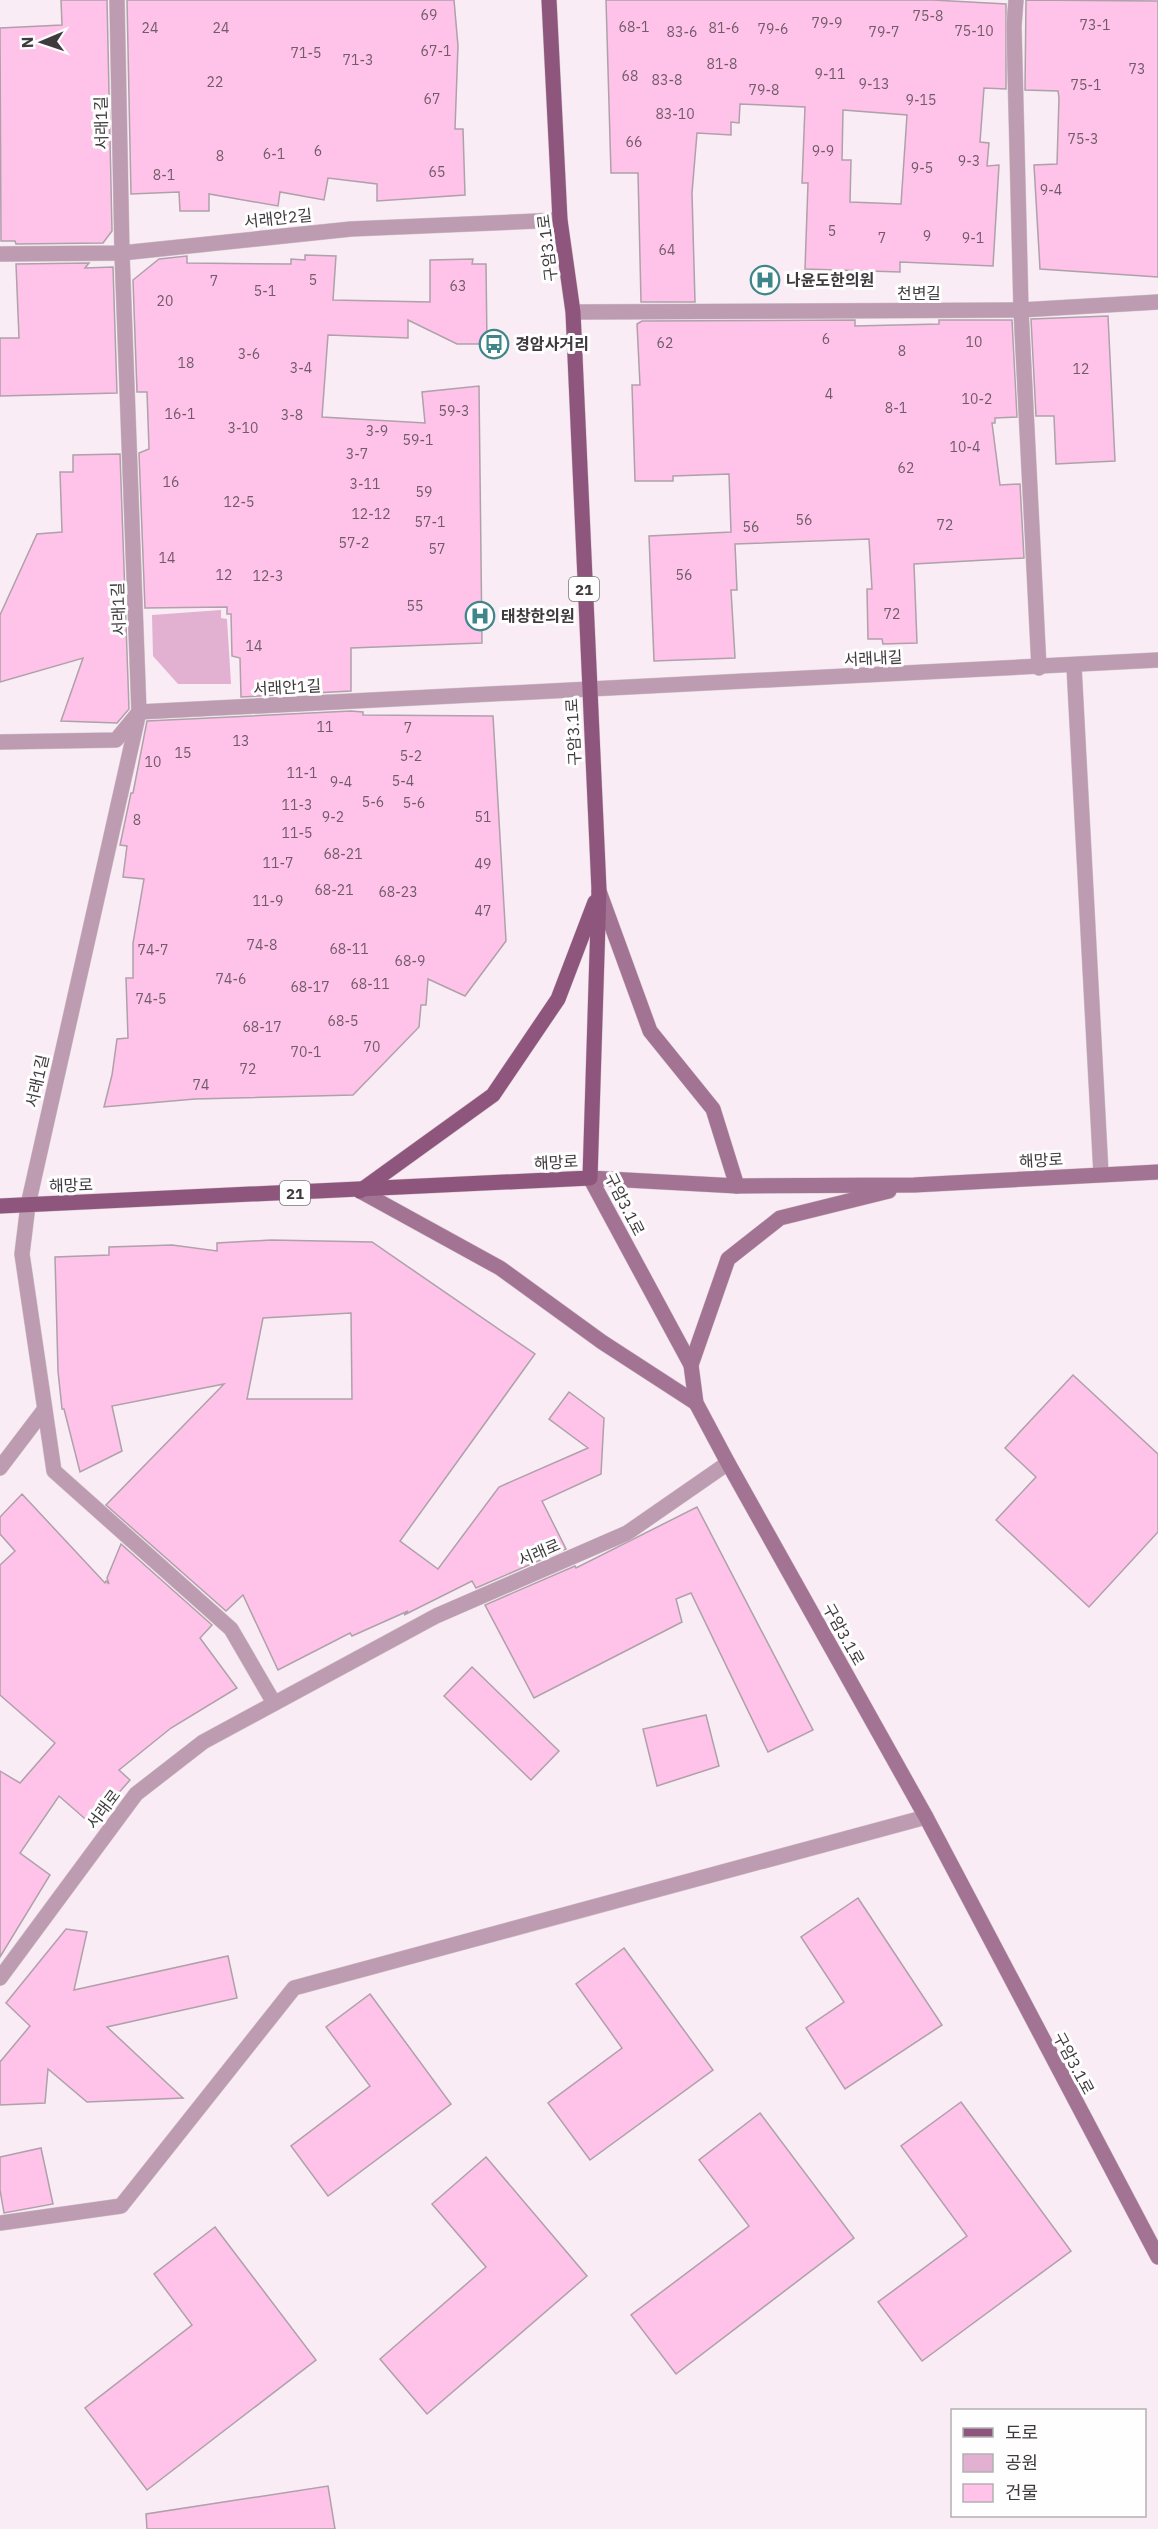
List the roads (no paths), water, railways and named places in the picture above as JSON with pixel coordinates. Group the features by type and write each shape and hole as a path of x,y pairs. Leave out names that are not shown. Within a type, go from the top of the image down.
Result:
{"main road":[{"name":"구암3.1로","path":"549,0 560,220 573,312 599,890 590,1178"},
{"path":"360,1191 493,1095 558,999 599,890"},
{"name":"해망로","path":"0,1206 360,1191 590,1178"}],"street":[{"name":"서래1길","path":"28,1205 139,712 122,253 117,0"},
{"path":"1016,0 1014,26 1021,310 1039,668"},
{"name":"서래안2길","path":"0,254 122,253 351,229 560,220"},
{"name":"천변길","path":"573,312 1021,310 1158,302"},
{"name":"서래내길","path":"589,689 1039,668 1158,660"},
{"path":"1074,666 1101,1174"},
{"name":"서래안1길","path":"139,712 589,689"},
{"path":"0,742 116,740 139,712"},
{"path":"599,890 650,1031 713,1109 737,1186"},
{"name":"해망로","path":"590,1178 737,1186 914,1185 1158,1172"},
{"name":"구암3.1로","path":"590,1178 691,1365 696,1403 926,1817 1158,2257"},
{"path":"691,1365 728,1259 780,1218 914,1185"},
{"path":"360,1191 500,1268 602,1342 696,1403"},
{"name":"해망로","path":"28,1205 22,1254 54,1471 231,1629 274,1703"},
{"path":"0,1468 44,1410"},
{"name":"서래로","path":"0,1978 136,1794 203,1742 436,1616 627,1533 728,1463"},
{"path":"0,2223 121,2206 294,1988 926,1817"}],"place":[{"name":"나윤도한의원","path":"765,280"},
{"name":"경암사거리","path":"494,344"},
{"name":"태창한의원","path":"480,616"}]}
